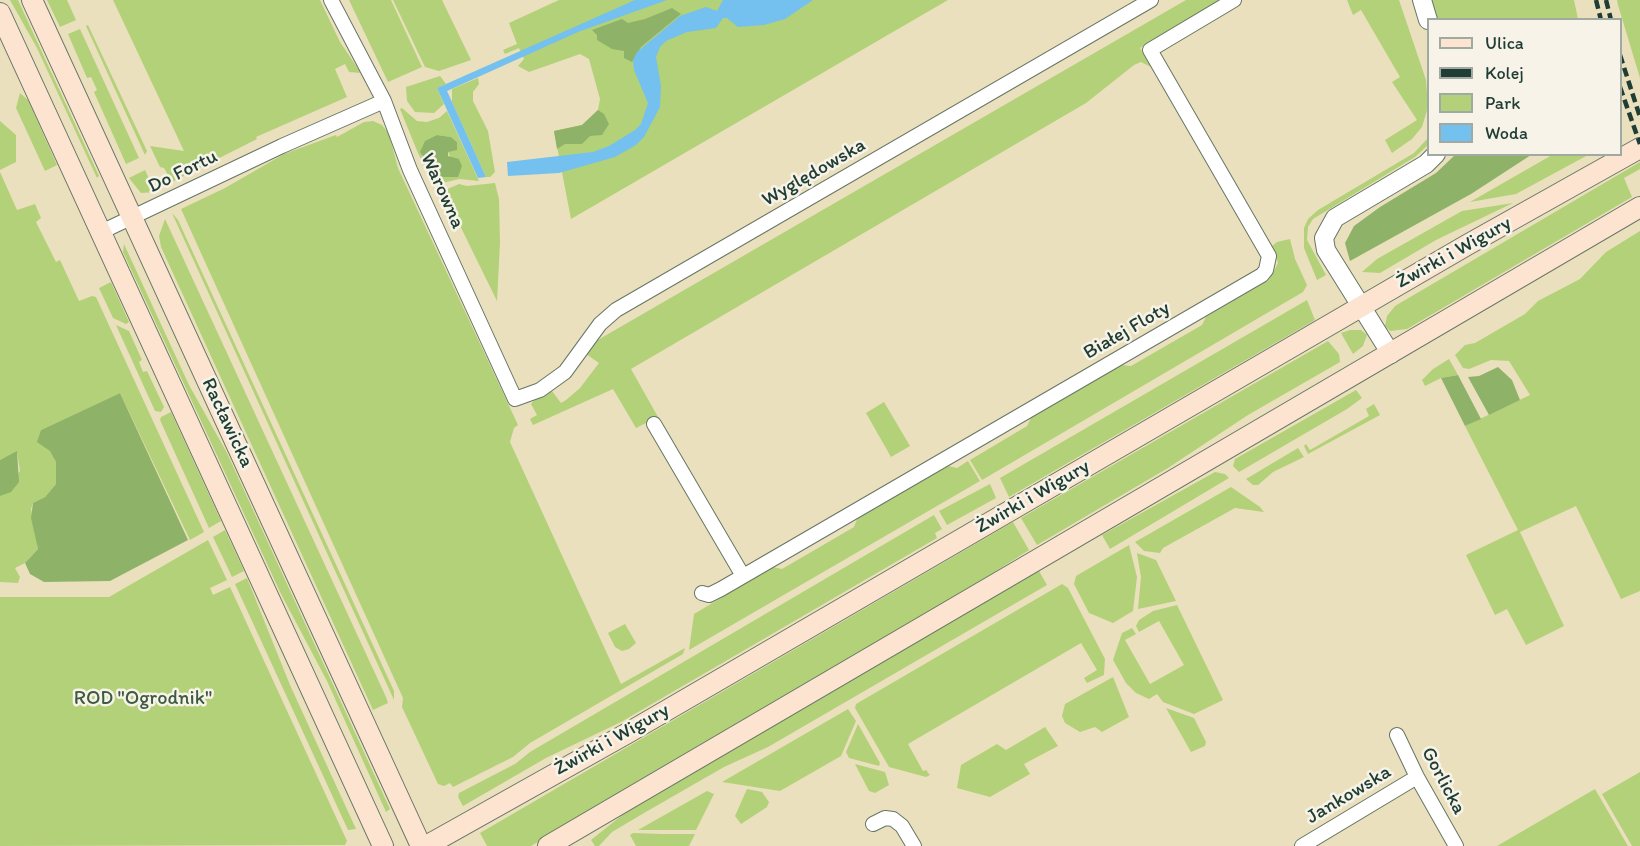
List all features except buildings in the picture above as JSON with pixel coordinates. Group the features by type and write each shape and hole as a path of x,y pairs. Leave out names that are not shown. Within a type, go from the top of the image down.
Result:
{"main road":[{"name":"Racławicka","path":"32,0 421,846"},
{"name":"Racławicka","path":"0,13 383,846"},
{"name":"Żwirki i Wigury","path":"426,846 636,728 1361,306 1638,150"},
{"path":"548,846 1640,207"}],"street":[{"name":"Warowna","path":"331,0 384,101 410,170 515,399"},
{"name":"Wyględowska","path":"515,399 540,390 565,372 600,324 616,310 1151,0"},
{"name":"Białej Floty","path":"702,593 712,594 1262,275 1266,270 1269,256 1150,50 1234,0"},
{"path":"1422,0 1427,18"},
{"name":"Do Fortu","path":"101,232 282,146 384,101"},
{"path":"1391,354 1326,250 1326,232 1335,218 1426,164 1434,156"},
{"path":"654,424 743,576"},
{"name":"Gorlicka","path":"1397,735 1417,777 1456,846"},
{"name":"Jankowska","path":"1302,846 1417,777"},
{"path":"873,824 885,818 893,819 902,826 914,846"}],"green space":[{"path":"10,0 18,0 99,176 97,178 37,48"},
{"path":"47,0 67,0 76,20 60,27"},
{"path":"113,0 320,0 340,42 361,73 349,72 345,64 335,69 347,97 256,137 257,139 172,182 164,168 160,167 150,146 184,151"},
{"path":"349,0 391,0 422,67 388,82"},
{"path":"393,0 442,0 471,60 439,71 425,67"},
{"path":"559,0 948,0 571,219 554,131 582,125 598,110 600,99 589,59 580,54 529,72 518,66 524,59 519,48 505,54 503,50 517,44 509,23"},
{"path":"1186,0 1220,0 1140,48 1151,67 1141,62 1134,65 1086,103 631,369 658,417 636,428 613,389 533,425 530,419 537,415 531,404 535,399 552,391 561,403 580,388 599,363 586,354 596,341"},
{"path":"1347,0 1399,0 1426,80 1427,110 1422,127 1412,139 1392,153 1385,140 1417,120 1392,82 1400,77 1361,10 1353,15"},
{"path":"1430,0 1574,0 1578,18 1437,18"},
{"path":"1617,0 1640,0 1640,78 1622,18"},
{"path":"672,8 681,14 641,47 632,62 624,58 624,51 612,49 597,40 597,35 592,30 622,19 628,23 645,19"},
{"path":"88,25 147,151 145,155 86,26"},
{"path":"80,29 139,158 126,164 94,92 97,90 91,77 87,78 68,34"},
{"path":"440,76 446,84 437,88 444,104 434,113 415,112 407,101 406,87"},
{"path":"478,78 479,84 473,92 473,101 488,131 495,172 490,177 486,177 452,102 452,89"},
{"path":"20,93 28,100 57,165 45,171 16,108"},
{"path":"402,108 417,121 427,122 439,118 447,111 479,181 459,179 434,185 400,109","holes":["437,135 451,137 457,142 448,152 451,159 434,172 425,160 423,150"]},
{"path":"598,110 604,114 609,124 602,135 590,136 582,144 565,144 557,149 554,131 582,125"},
{"path":"0,121 16,135 16,162 0,170"},
{"path":"373,121 382,125 389,134 398,168 518,425 514,428 510,442 621,684 685,648 683,654 530,743 513,757 453,787 450,783 444,786 438,784 402,707 403,698 181,209 225,188 284,154 336,135 337,137 364,122"},
{"path":"437,135 451,137 457,142 457,150 448,152 448,156 459,159 462,166 458,177 438,177 420,152 425,141"},
{"path":"1427,139 1427,146 1415,157 1313,219 1308,227 1307,240 1326,275 1317,280 1304,248 1304,228 1308,219 1318,210 1414,153"},
{"path":"1454,156 1529,156 1471,194 1350,261 1345,243 1354,226 1380,207 1436,173"},
{"path":"1550,156 1586,156 1516,194 1470,202"},
{"path":"1640,162 1640,169 1624,178 1632,197 1407,329 1390,331 1385,326 1387,316 1395,306"},
{"path":"145,170 155,192 141,193 129,178"},
{"path":"0,172 17,210 35,204 41,218 36,222 56,262 60,260 79,301 92,296 96,297 204,532 190,540 120,393 41,430 56,462 56,484 45,497 33,503 31,509 38,549 25,563 15,568 20,577 18,583 0,582 0,496 20,471 17,452 0,460"},
{"path":"495,183 499,199 500,243 497,301 443,191 459,184 467,186"},
{"path":"1513,203 1436,240 1380,273 1362,272 1377,259 1462,211"},
{"path":"172,213 178,220 394,691 394,700"},
{"path":"165,219 386,697 388,703 373,710 161,247 159,236"},
{"path":"1640,231 1640,591 1621,599 1576,506 1520,532 1564,626 1526,645 1507,609 1495,615 1466,555 1518,530 1465,426 1530,395 1509,361 1491,360 1469,369 1463,368 1455,355 1465,345 1475,343 1525,314 1538,301 1580,279 1606,252"},
{"path":"1290,239 1295,259 1307,285 1303,292 982,480 970,460 1027,426 1031,418 1122,365 1131,366 1202,325 1206,317 1269,280 1278,263 1272,246 1277,242"},
{"path":"124,244 189,385 227,453 390,809 386,812 327,681 281,594 123,252"},
{"path":"111,282 129,322 126,324 113,318 99,288"},
{"path":"1307,300 1315,320 1009,497 1000,478"},
{"path":"116,325 129,331 142,360 139,362 143,372 147,371 164,407 161,412 155,411"},
{"path":"1361,330 1367,335 1363,346 1353,354 1341,333"},
{"path":"1328,341 1339,354 1340,362 1248,415 1168,468 1037,545 1021,518"},
{"path":"1449,359 1458,375 1441,378 1425,386 1422,380 1433,369"},
{"path":"1498,367 1512,380 1520,400 1489,415 1468,377 1479,376"},
{"path":"1458,375 1481,419 1465,426 1441,378"},
{"path":"1356,390 1362,398 1347,409 1239,472 1233,466 1235,459"},
{"path":"120,393 188,540 110,581 44,582 30,574 25,563 38,549 31,518 33,503 45,497 56,484 56,462 50,451 37,442 41,430"},
{"path":"884,402 910,446 891,457 866,413"},
{"path":"1374,404 1380,415 1308,454 1304,446 1306,444 1310,450 1369,416 1366,409"},
{"path":"171,412 221,521 209,528 160,420 161,417"},
{"path":"1298,448 1304,457 1273,472 1258,485 1253,485 1246,479"},
{"path":"17,451 19,482 11,492 0,496 0,460"},
{"path":"968,461 980,481 689,650 694,614 773,567 782,569 854,527 857,519 948,466 957,468"},
{"path":"1215,472 1225,474 1229,478 1110,549 1102,535"},
{"path":"990,484 996,498 947,525 939,511"},
{"path":"1231,487 1264,512 1235,508 1163,548 1160,553 1144,551 1135,542"},
{"path":"934,515 942,529 935,533 937,538 621,722 546,758 463,806 458,797 459,793 515,764 530,752"},
{"path":"1013,522 1029,550 943,605 531,846 487,846 480,833"},
{"path":"225,530 244,571 232,577 213,537"},
{"name":"ROD \"Ogrodnik\"","path":"208,540 227,580 210,588 213,595 230,587 347,841 345,845 0,846 0,597 109,597"},
{"path":"1129,545 1137,577 1133,611 1113,623 1089,613 1074,584 1076,576"},
{"path":"1137,553 1156,560 1176,601 1138,609 1141,577"},
{"path":"1039,571 1047,585 768,747 724,767 644,813 612,832 599,846 595,846 591,840 631,808"},
{"path":"247,578 290,685 356,829 348,830 235,584"},
{"path":"1062,584 1068,588 1105,659 1104,675 1087,683 1084,678 1097,670 1081,643 908,744 923,771 926,770 930,775 926,777 889,767 855,708 856,704"},
{"path":"1177,605 1223,700 1194,714 1163,702 1157,694 1149,699 1136,693 1126,683 1113,660 1122,633 1132,628 1136,634 1125,640 1150,684 1184,665 1159,621 1139,632 1136,626 1139,620 1153,611"},
{"path":"625,624 636,643 622,651 615,647 608,633"},
{"path":"1113,677 1129,717 1102,732 1095,727 1080,732 1065,723 1062,716 1065,704"},
{"path":"1166,708 1194,718 1206,742 1205,746 1191,752"},
{"path":"848,709 856,721 841,756 780,791 722,782"},
{"path":"858,724 880,763 879,766 849,758 846,752"},
{"path":"1045,727 1058,746 1024,764 1030,774 990,797 957,788 961,765 997,744 1006,750"},
{"path":"855,764 885,772 889,785 875,793 869,791"},
{"path":"1640,772 1640,846 1632,846 1602,794"},
{"path":"747,789 762,792 769,802 767,807 741,824 735,816"},
{"path":"1595,789 1628,846 1497,846"},
{"path":"707,791 714,794 696,830 638,830"},
{"path":"633,833 695,834 689,846 636,846 630,835"}],"water":[{"path":"635,0 667,0 578,32 447,91 486,177 478,178 437,88"},
{"path":"723,0 813,0 785,19 764,25 738,27 727,18 723,18 716,28 687,32 666,41 660,47 656,57 661,86 660,107 644,137 636,145 615,157 559,173 508,176 507,162 593,152 609,146 635,130 641,124 648,103 634,70 633,60 637,52 680,16 706,7 717,11"}],"railway":[{"path":"1596,0 1600,18"},
{"path":"1606,0 1610,18"},
{"path":"1622,61 1640,117"},
{"path":"1622,93 1640,144"}]}
